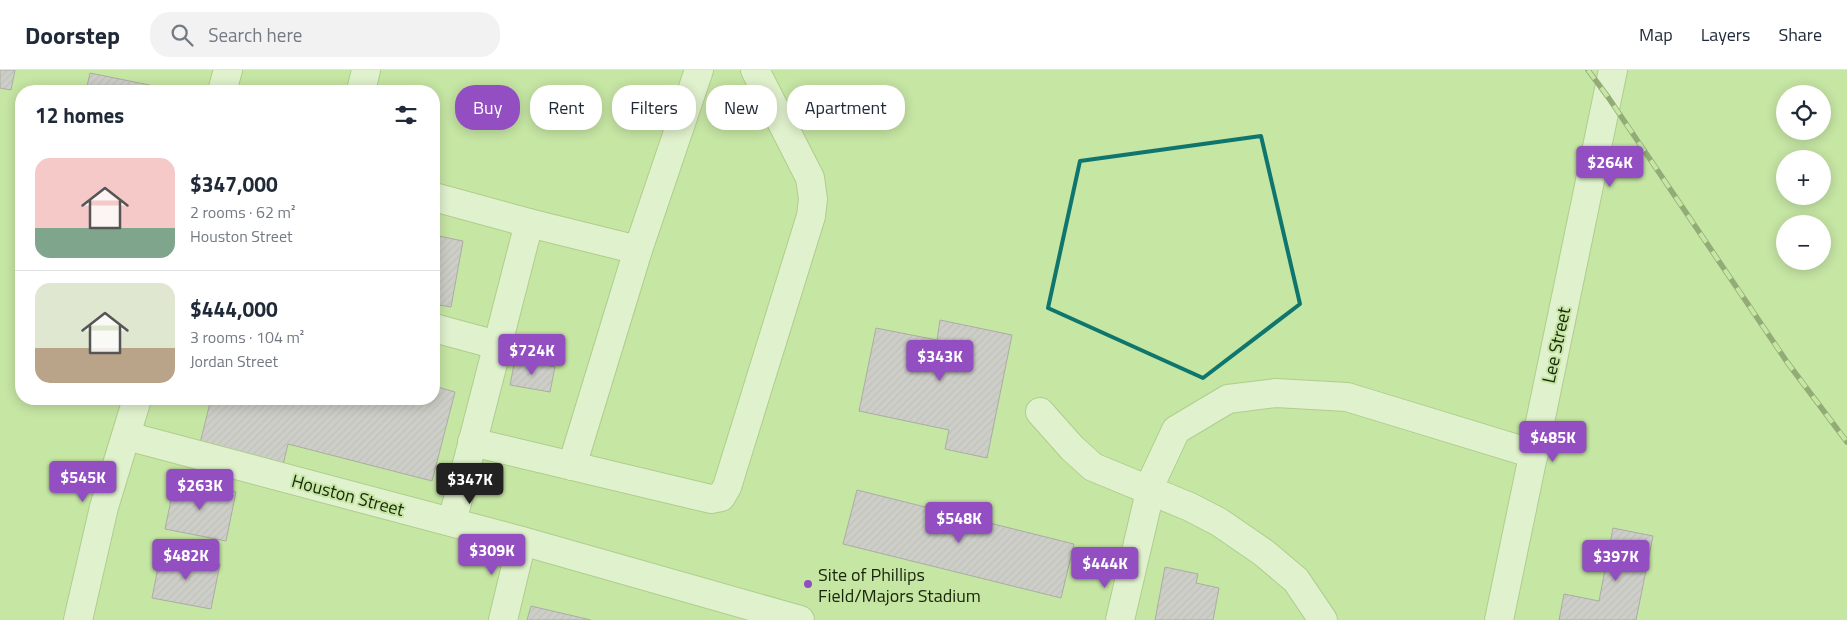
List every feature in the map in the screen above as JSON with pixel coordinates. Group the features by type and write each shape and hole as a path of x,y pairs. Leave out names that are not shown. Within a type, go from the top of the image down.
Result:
{"street":[{"path":"224,85 228,70"},
{"path":"362,85 366,70"},
{"path":"572,466 638,250 698,70"},
{"path":"472,442 711,500 721,498 727,487 810,216 813,199 810,178 755,70"},
{"name":"Lee Street","path":"1499,620 1613,70"},
{"path":"440,199 638,250"},
{"path":"452,522 529,223"},
{"path":"440,330 497,345"},
{"path":"1120,620 1152,479 1176,430 1228,399 1276,393 1347,397 1534,454"},
{"path":"78,620 104,507 135,405"},
{"path":"1040,412 1072,448 1093,467 1190,507 1219,522 1264,553 1296,580 1323,620"},
{"name":"Houston Street","path":"127,436 522,541 800,620"},
{"path":"503,620 522,541"}],"highlighted area":[{"path":"1261,136 1300,304 1203,378 1048,308 1080,161"}],"building":[{"path":"0,70 15,70 11,90 0,88"},
{"path":"90,73 149,85 87,85"},
{"path":"440,236 463,241 451,307 440,305"},
{"path":"940,320 1012,335 987,458 945,449 949,430 859,411 876,328 937,340"},
{"path":"515,359 555,367 550,392 510,385"},
{"path":"440,388 455,392 432,481 288,444 283,465 200,443 210,405 440,405"},
{"path":"175,480 236,492 226,541 165,529"},
{"path":"857,490 1074,544 1061,598 843,544"},
{"path":"1613,528 1653,536 1636,620 1559,620 1564,594 1599,601"},
{"path":"161,552 220,564 211,609 152,598"},
{"path":"1165,567 1198,574 1196,583 1219,588 1213,620 1155,620"},
{"path":"531,606 591,620 527,620"}],"railway":[{"path":"1588,70 1787,362 1847,442"}],"place":[{"name":"Site of Phillips Field/Majors Stadium","path":"808,584"}]}
